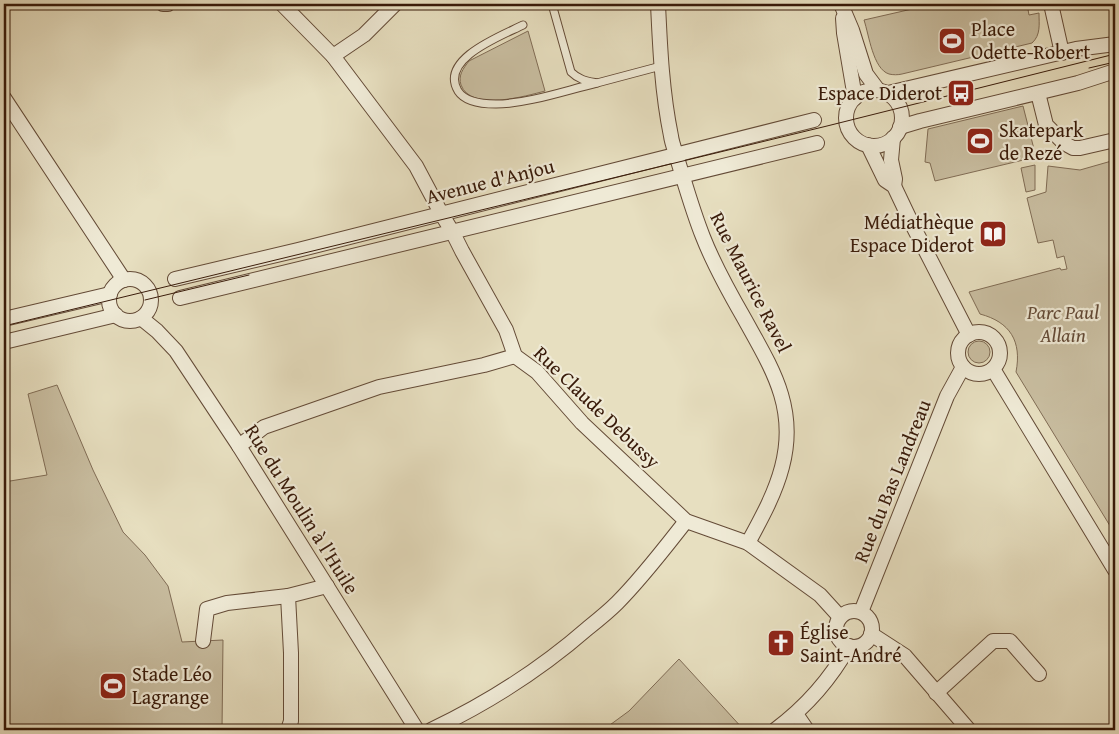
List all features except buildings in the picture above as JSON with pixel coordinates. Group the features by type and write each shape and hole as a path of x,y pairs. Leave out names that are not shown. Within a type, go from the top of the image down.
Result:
{"street":[{"path":"163,4 168,4"},
{"name":"Rue Claude Debussy","path":"282,4 333,56 416,166 506,330 515,356 537,372 582,423 686,521 748,543 820,595 840,617"},
{"path":"333,56 364,34 395,4"},
{"name":"Rue Maurice Ravel","path":"658,4 662,66 671,137 682,175 706,245 777,380 785,410 787,431 783,466 770,500 748,543"},
{"path":"1051,4 1062,53"},
{"path":"842,8 852,30 866,74 883,92 897,102 900,108 902,118 891,160 895,179 894,186"},
{"path":"842,8 844,33 855,98"},
{"path":"969,335 912,226 894,186 885,180 868,145 854,136 847,125 847,112 855,98 866,91 883,92 1076,49 1115,44"},
{"path":"868,145 881,145 897,133 920,121 1078,83 1115,70"},
{"path":"1038,92 1046,125 1064,143 1073,148 1080,148 1115,140"},
{"path":"4,98 124,280"},
{"name":"Avenue d'Anjou","path":"175,279 814,120"},
{"name":"Avenue d'Anjou","path":"180,298 817,143"},
{"path":"4,342 116,315 128,320 141,318 150,307 151,299 145,285 138,280 124,280 115,286 110,294 110,305 116,315"},
{"path":"4,319 110,294"},
{"name":"Rue du Moulin à l'Huile","path":"141,318 157,331 176,351 239,446 418,730"},
{"path":"984,333 993,337 999,345 1000,356 993,369 977,374 972,373 964,366 959,358 959,349 962,341 969,335 984,333"},
{"path":"239,446 264,427 378,387 484,365 515,356"},
{"name":"Rue du Bas Landreau","path":"861,612 947,396 964,366"},
{"path":"993,369 1115,570"},
{"path":"432,730 461,716 525,677 574,640 617,604 686,521"},
{"path":"203,641 207,609 227,603 288,596 327,586"},
{"path":"288,596 291,653 291,721 288,730"},
{"path":"851,610 861,612 870,621 871,634 863,644 849,646 844,644 838,637 836,626 840,617 851,610"},
{"path":"871,634 905,656 969,730"},
{"path":"936,693 993,641 1010,641 1039,674"},
{"path":"775,730 796,714 813,697 831,675 849,646"},
{"path":"796,714 807,730"}],"lane":[{"path":"552,4 571,72 577,78 598,83"},
{"path":"522,25 476,50 462,60 456,70 454,81 458,92 466,98 478,102 495,104 514,103 662,66"}],"green space":[{"name":"Place Odette-Robert","path":"934,4 1027,4 1029,15 1039,13 1038,33 1032,43 896,75 884,71 875,59 864,20"},
{"path":"528,31 545,91 500,100 476,98 467,93 461,85 460,78 463,69 469,61"},
{"name":"Skatepark de Rezé","path":"1023,106 1036,157 935,181 930,163 925,162 928,129"},
{"name":"Parc Paul Allain","path":"1115,160 1115,534 1016,372 1017,351 1012,334 999,322 980,314 969,292 1060,268 1061,270 1067,269 1064,256 1057,258 1053,240 1038,243 1027,198 1046,192 1048,166 1080,170"},
{"path":"1035,165 1035,190 1026,192 1021,168"},
{"path":"979,341 987,344 990,352 987,360 979,363 971,360 968,352 971,344"},
{"name":"Stade Léo Lagrange","path":"57,385 93,470 123,532 145,555 168,586 182,642 223,640 222,730 4,730 4,482 47,475 28,394"},
{"path":"679,659 744,730 603,730 629,711"}],"tram line":[{"path":"4,326 1115,54"},
{"path":"1089,68 1115,62"},
{"path":"145,300 249,275"}],"place":[{"name":"Place Odette-Robert","path":"952,41"},
{"name":"Espace Diderot","path":"961,93"},
{"name":"Skatepark de Rezé","path":"980,141"},
{"name":"Médiathèque Espace Diderot","path":"993,234"},
{"name":"Église Saint-André","path":"781,643"},
{"name":"Stade Léo Lagrange","path":"113,686"}]}
